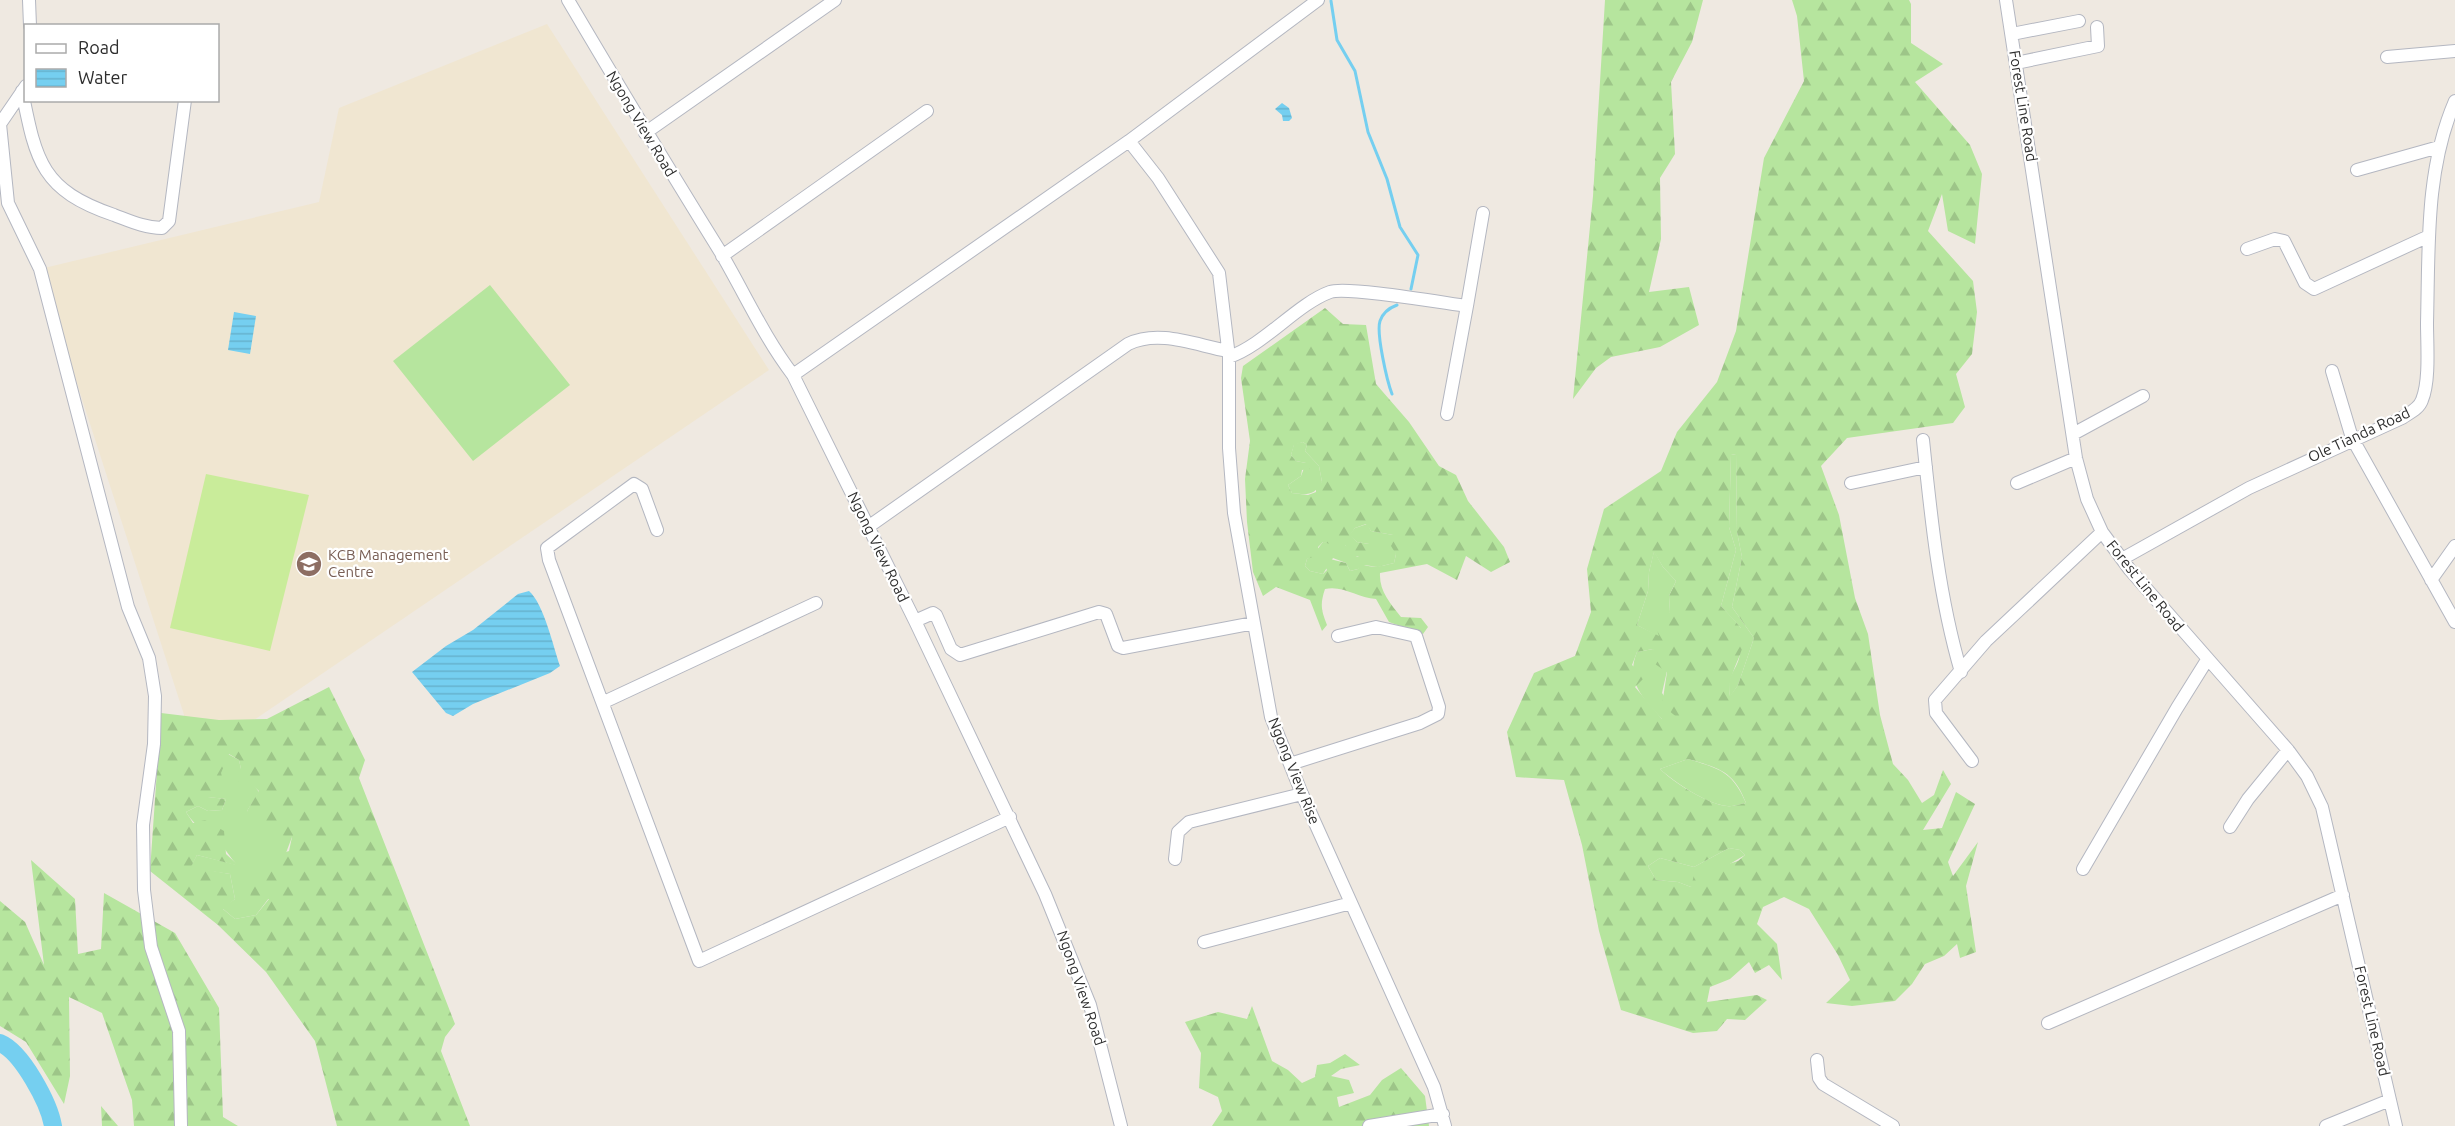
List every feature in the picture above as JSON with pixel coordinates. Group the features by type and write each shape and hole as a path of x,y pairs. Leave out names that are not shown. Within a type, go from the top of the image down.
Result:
{"street":[{"path":"29,0 30,24"},
{"name":"Ngong View Road","path":"568,0 645,133 722,256 774,350 793,375 915,621 1010,817 1082,982 1098,1031 1121,1126"},
{"path":"645,133 835,0"},
{"path":"793,375 1129,141 1318,0"},
{"name":"Forest Line Road","path":"2006,0 2076,458 2086,499 2102,532 2122,559 2207,660 2288,750 2307,776 2322,807 2396,1126"},
{"path":"2012,34 2079,21"},
{"path":"2016,63 2098,46 2097,27"},
{"path":"2387,57 2455,51"},
{"path":"24,89 0,124 8,203 40,269 128,607 149,658 155,696 154,744 143,825 144,890 151,947 179,1031 182,1126"},
{"name":"Ole Tianda Road","path":"2122,559 2249,488 2352,438 2402,418 2416,408 2422,400 2426,367 2428,236 2439,147 2451,119 2455,101"},
{"path":"26,102 34,148 50,178 65,192 89,207 150,228 162,228 169,220 185,102"},
{"path":"722,256 927,111"},
{"name":"Ngong View Rise","path":"1129,141 1158,178 1219,273 1229,354 1229,448 1234,513 1271,717 1302,794 1434,1086 1444,1120"},
{"path":"2357,170 2439,147"},
{"path":"1447,414 1483,213"},
{"path":"2247,249 2275,239 2284,241 2305,284 2314,289 2428,236"},
{"path":"868,527 1138,339 1158,337 1229,354 1334,291 1467,306"},
{"path":"2332,370 2352,438 2455,621"},
{"path":"2073,435 2143,396"},
{"path":"1923,440 1938,566 1952,641 1961,672"},
{"path":"2017,483 2076,458"},
{"path":"1851,483 1926,467"},
{"path":"657,530 642,489 634,484 547,548 549,560 699,961 1010,817"},
{"path":"1972,761 1941,721 1934,706 1935,700 1986,641 2102,532"},
{"path":"2431,580 2455,546"},
{"path":"604,702 816,603"},
{"path":"915,621 933,613 936,615 951,650 960,655 1099,612 1106,614 1119,646 1123,648 1254,623"},
{"path":"1290,764 1420,723 1438,714 1439,707 1416,636 1376,627 1338,636"},
{"path":"2083,869 2207,660"},
{"path":"2230,827 2248,799 2288,750"},
{"path":"1175,859 1178,832 1189,822 1302,794"},
{"path":"2048,1023 2343,895"},
{"path":"1204,942 1351,903"},
{"path":"1817,1060 1819,1078 1823,1084 1893,1126"},
{"path":"2326,1126 2390,1100"},
{"path":"1369,1126 1444,1120"}],"shaded area":[{"name":"KCB Management Centre","path":"547,24 769,370 198,758 40,269 319,202 339,108"}],"green space":[{"path":"1605,0 1703,0 1692,42 1671,82 1675,154 1660,178 1661,239 1649,292 1689,287 1699,325 1660,347 1611,357 1596,368 1573,399 1593,196"},
{"path":"1792,0 1909,0 1911,4 1911,43 1943,64 1915,82 1970,145 1982,174 1975,244 1948,231 1942,194 1928,231 1973,281 1977,312 1972,354 1956,374 1965,407 1953,423 1847,438 1821,466 1839,515 1855,598 1868,634 1880,715 1893,764 1908,780 1922,803 1934,795 1943,770 1951,784 1923,830 1942,828 1956,792 1975,804 1948,862 1953,876 1978,842 1966,886 1976,952 1960,958 1957,944 1944,956 1925,964 1912,984 1895,1001 1852,1006 1826,1003 1850,980 1838,955 1809,909 1784,897 1763,907 1757,924 1777,944 1782,980 1769,965 1755,973 1749,962 1730,979 1710,987 1707,1002 1757,995 1767,1000 1745,1020 1727,1019 1717,1031 1693,1033 1621,1010 1599,931 1582,845 1564,780 1516,777 1507,732 1534,673 1575,656 1591,612 1587,569 1604,509 1661,471 1677,432 1717,382 1736,331 1764,158 1804,81 1797,16","holes":["1736,454 1737,532 1742,557 1732,607 1754,638 1738,685 1730,696 1731,678 1744,642 1741,628 1721,606 1736,550 1729,527 1731,455","1654,552 1663,567 1676,581 1669,596 1670,612 1654,621 1659,636 1637,625 1648,591 1649,572","1653,649 1655,664 1667,672 1662,705 1679,719 1662,719 1635,687 1645,677 1632,665 1637,652","1688,759 1717,768 1731,777 1746,803 1734,806 1719,805 1692,792 1660,769","1729,848 1740,850 1745,855 1738,861 1694,875 1691,887 1678,882 1656,880 1648,866 1660,858 1694,867"]},
{"path":"490,285 570,385 473,461 393,361"},
{"path":"1325,308 1343,324 1366,325 1376,384 1409,422 1439,466 1456,475 1468,501 1504,547 1510,562 1491,572 1466,556 1457,580 1427,564 1380,573 1381,586 1389,602 1401,617 1421,618 1428,627 1423,634 1389,622 1376,599 1344,590 1325,589 1322,607 1327,625 1322,631 1310,600 1276,587 1263,596 1253,572 1247,522 1245,479 1250,441 1241,378 1243,366","holes":["1303,442 1307,445 1305,451 1319,466 1322,482 1316,485 1316,492 1308,495 1292,493 1288,485 1301,476 1302,470 1310,469 1306,463 1296,461 1291,455 1294,445","1366,524 1371,531 1393,535 1391,546 1396,554 1394,563 1368,566 1364,565 1364,559 1360,561 1358,569 1350,571 1346,563 1326,558 1322,561 1327,570 1323,574 1310,571 1305,566 1307,559 1319,555 1318,547 1323,542 1344,548 1345,545 1352,557 1373,555 1369,544 1357,542 1350,535 1355,528"]},
{"path":"1303,442 1307,445 1305,451 1319,466 1322,482 1313,492 1292,493 1288,485 1301,476 1306,463 1296,461 1291,455 1294,444"},
{"path":"1736,454 1737,532 1742,557 1732,607 1754,638 1738,685 1730,697 1729,683 1741,651 1741,628 1721,606 1736,550 1729,527 1731,455"},
{"path":"206,474 309,495 270,651 170,628"},
{"path":"1367,524 1371,531 1393,535 1396,554 1394,563 1378,567 1364,565 1364,560 1358,569 1350,571 1346,563 1333,558 1323,574 1310,571 1305,566 1307,559 1323,542 1344,544 1357,557 1363,554 1369,544 1357,542 1349,535 1355,528"},
{"path":"1654,551 1663,567 1676,581 1669,596 1670,612 1659,637 1637,625 1648,591 1649,572"},
{"path":"1653,649 1667,671 1662,693 1680,719 1662,719 1648,704 1638,688 1633,672 1637,652"},
{"path":"329,687 365,760 359,778 455,1024 445,1037 441,1051 470,1126 337,1126 315,1041 266,972 218,925 150,871 161,713 219,720 267,719","holes":["229,754 239,760 241,769 233,780 251,784 259,791 247,811 250,817 265,830 292,837 289,851 271,857 269,872 252,879 250,899 269,899 256,915 235,919 223,909 235,899 230,874 191,867 197,855 239,866 226,854 224,831 205,820 193,823 186,812 198,806 208,811 222,810 226,799 208,797 225,787 221,773"]},
{"path":"228,754 239,760 241,769 259,792 247,811 292,837 269,898 256,915 235,919 222,908 235,899 230,874 190,868 197,855 237,865 218,841 194,822 186,812 198,806 208,811 222,810 226,799 207,797"},
{"path":"1688,759 1724,773 1736,784 1746,803 1734,806 1719,805 1682,786 1660,769"},
{"path":"1729,848 1740,850 1745,855 1691,887 1678,882 1656,880 1648,866 1660,858 1694,867"},
{"path":"31,860 75,899 78,954 101,949 104,893 175,933 219,1008 223,1117 238,1126 134,1126 132,1100 102,1013 69,997 70,1076 64,1104 26,1042 0,1026 0,901 25,922 44,965"},
{"path":"1252,1006 1272,1061 1288,1070 1302,1083 1315,1077 1317,1065 1330,1063 1345,1054 1360,1065 1341,1069 1331,1076 1349,1080 1354,1093 1337,1097 1339,1107 1370,1095 1382,1080 1401,1068 1425,1096 1429,1126 1212,1126 1222,1111 1218,1097 1199,1088 1201,1053 1185,1022 1218,1012 1247,1019"},
{"path":"101,1106 118,1126 102,1126"}],"water":[{"path":"1282,103 1289,108 1292,118 1289,121 1283,121 1282,115 1275,109"},
{"path":"234,312 256,316 250,354 228,350"},
{"path":"529,591 544,615 560,666 550,673 473,704 453,716 446,713 412,672 446,646 473,630 518,594"}],"waterway":[{"path":"1331,1 1337,40 1355,71 1368,132 1387,179 1400,227 1418,255 1411,289"},
{"path":"1392,394 1387,379 1379,327 1385,313 1397,305"},
{"path":"0,1043 17,1057 33,1079 53,1126"}],"place":[{"name":"KCB Management Centre","path":"309,564"}]}
